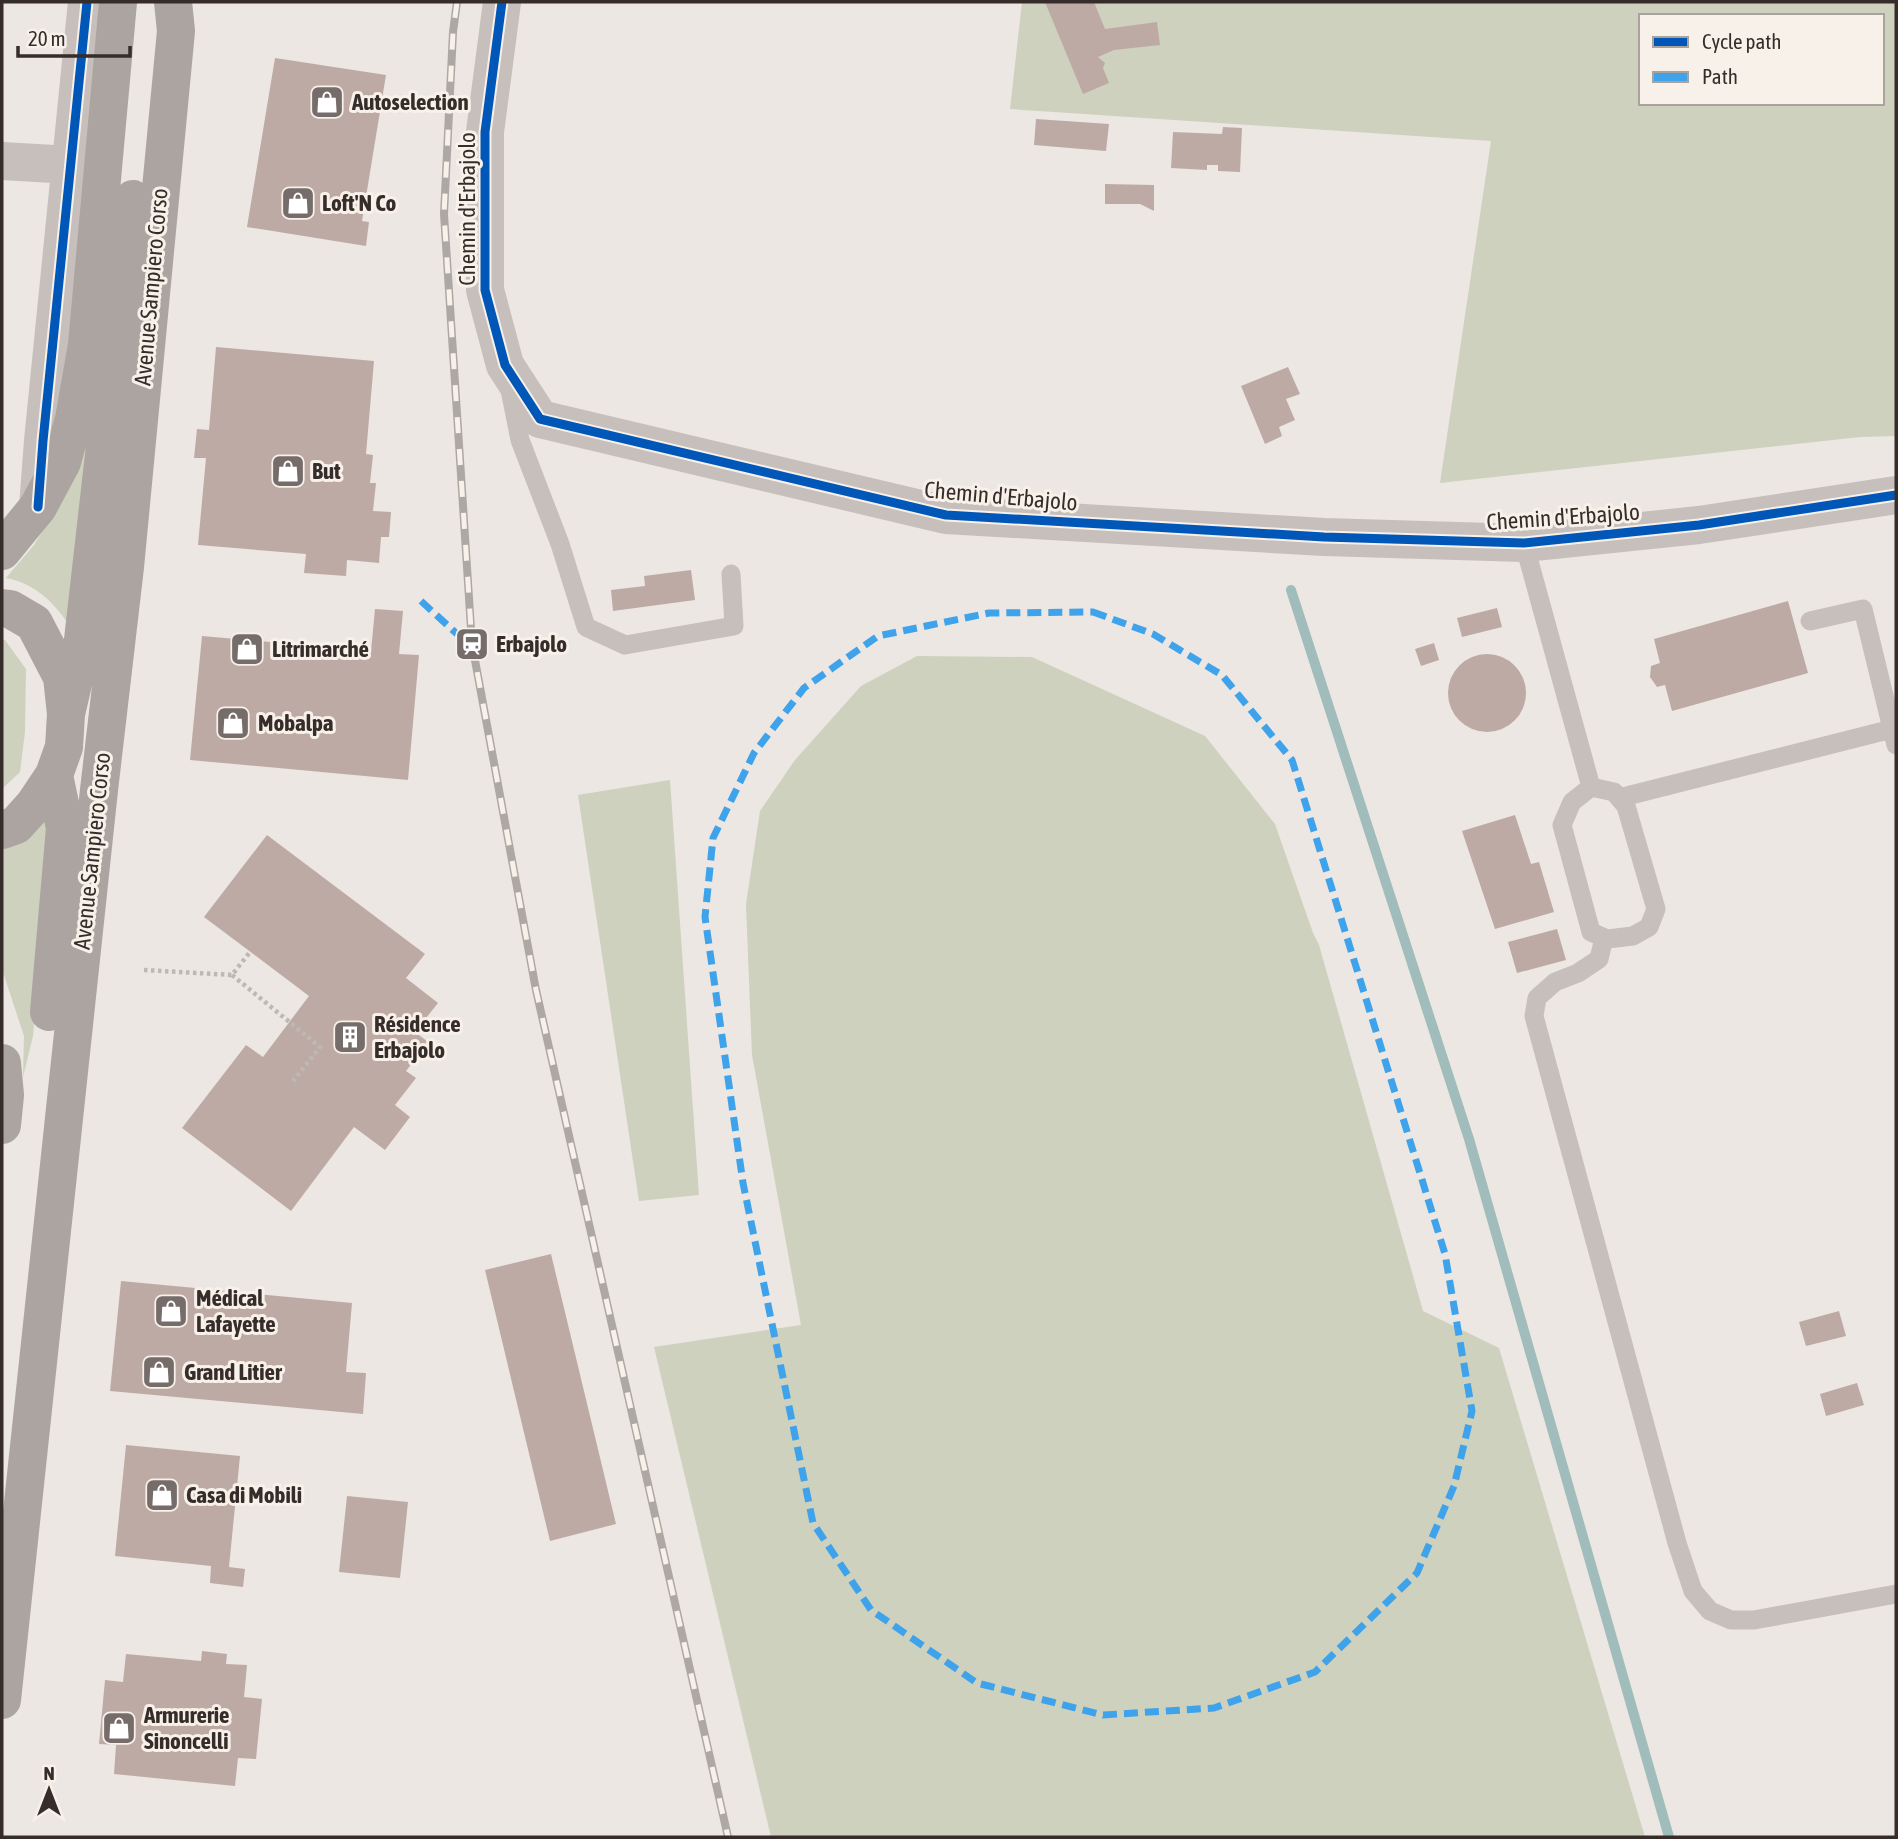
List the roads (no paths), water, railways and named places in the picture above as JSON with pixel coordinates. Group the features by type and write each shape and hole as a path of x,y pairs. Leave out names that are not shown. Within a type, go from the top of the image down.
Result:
{"main road":[{"path":"2,551 38,507 62,462 74,419 87,345 118,2"},
{"name":"Avenue Sampiero Corso","path":"66,714 83,640 154,22 160,2"},
{"name":"Avenue Sampiero Corso","path":"2,1700 126,553 176,31 173,2"},
{"path":"2,608 10,609 34,623 62,677 66,714 64,747 54,775 34,805 16,825 2,830"},
{"name":"Avenue Sampiero Corso","path":"2,1474 42,1093 65,828 54,775"},
{"path":"2,1063 5,1095 2,1125"}],"street":[{"path":"38,507 88,2"},
{"name":"Chemin d'Erbajolo","path":"502,2 485,132 485,290 505,365 540,419 946,515 1324,537 1524,543 1699,525 1896,495"},
{"path":"2,161 71,165"}],"lane":[{"path":"505,365 520,440 560,544 586,627 625,645 734,626 731,574"},
{"path":"1524,543 1591,787"},
{"path":"1619,798 1895,734 1863,609 1810,621"},
{"path":"1591,787 1614,792 1626,806 1656,909 1649,927 1633,936 1607,939 1591,932 1562,825 1572,802 1591,787"},
{"path":"1604,938 1599,959 1578,973 1555,982 1537,998 1534,1016 1677,1543 1693,1591 1710,1611 1731,1620 1754,1620 1896,1594"}],"waterway":[{"path":"1291,590 1469,1139 1669,1837"}],"railway":[{"path":"457,2 453,32 444,214 472,644 536,990 728,1837"}],"place":[{"name":"Autoselection","path":"327,102"},
{"name":"Loft'N Co","path":"298,203"},
{"name":"But","path":"288,471"},
{"name":"Erbajolo","path":"472,644"},
{"name":"Litrimarché","path":"247,649"},
{"name":"Mobalpa","path":"233,723"},
{"name":"Résidence Erbajolo","path":"350,1037"},
{"name":"Médical Lafayette","path":"171,1311"},
{"name":"Grand Litier","path":"159,1372"},
{"name":"Casa di Mobili","path":"162,1495"},
{"name":"Armurerie Sinoncelli","path":"119,1728"}]}
